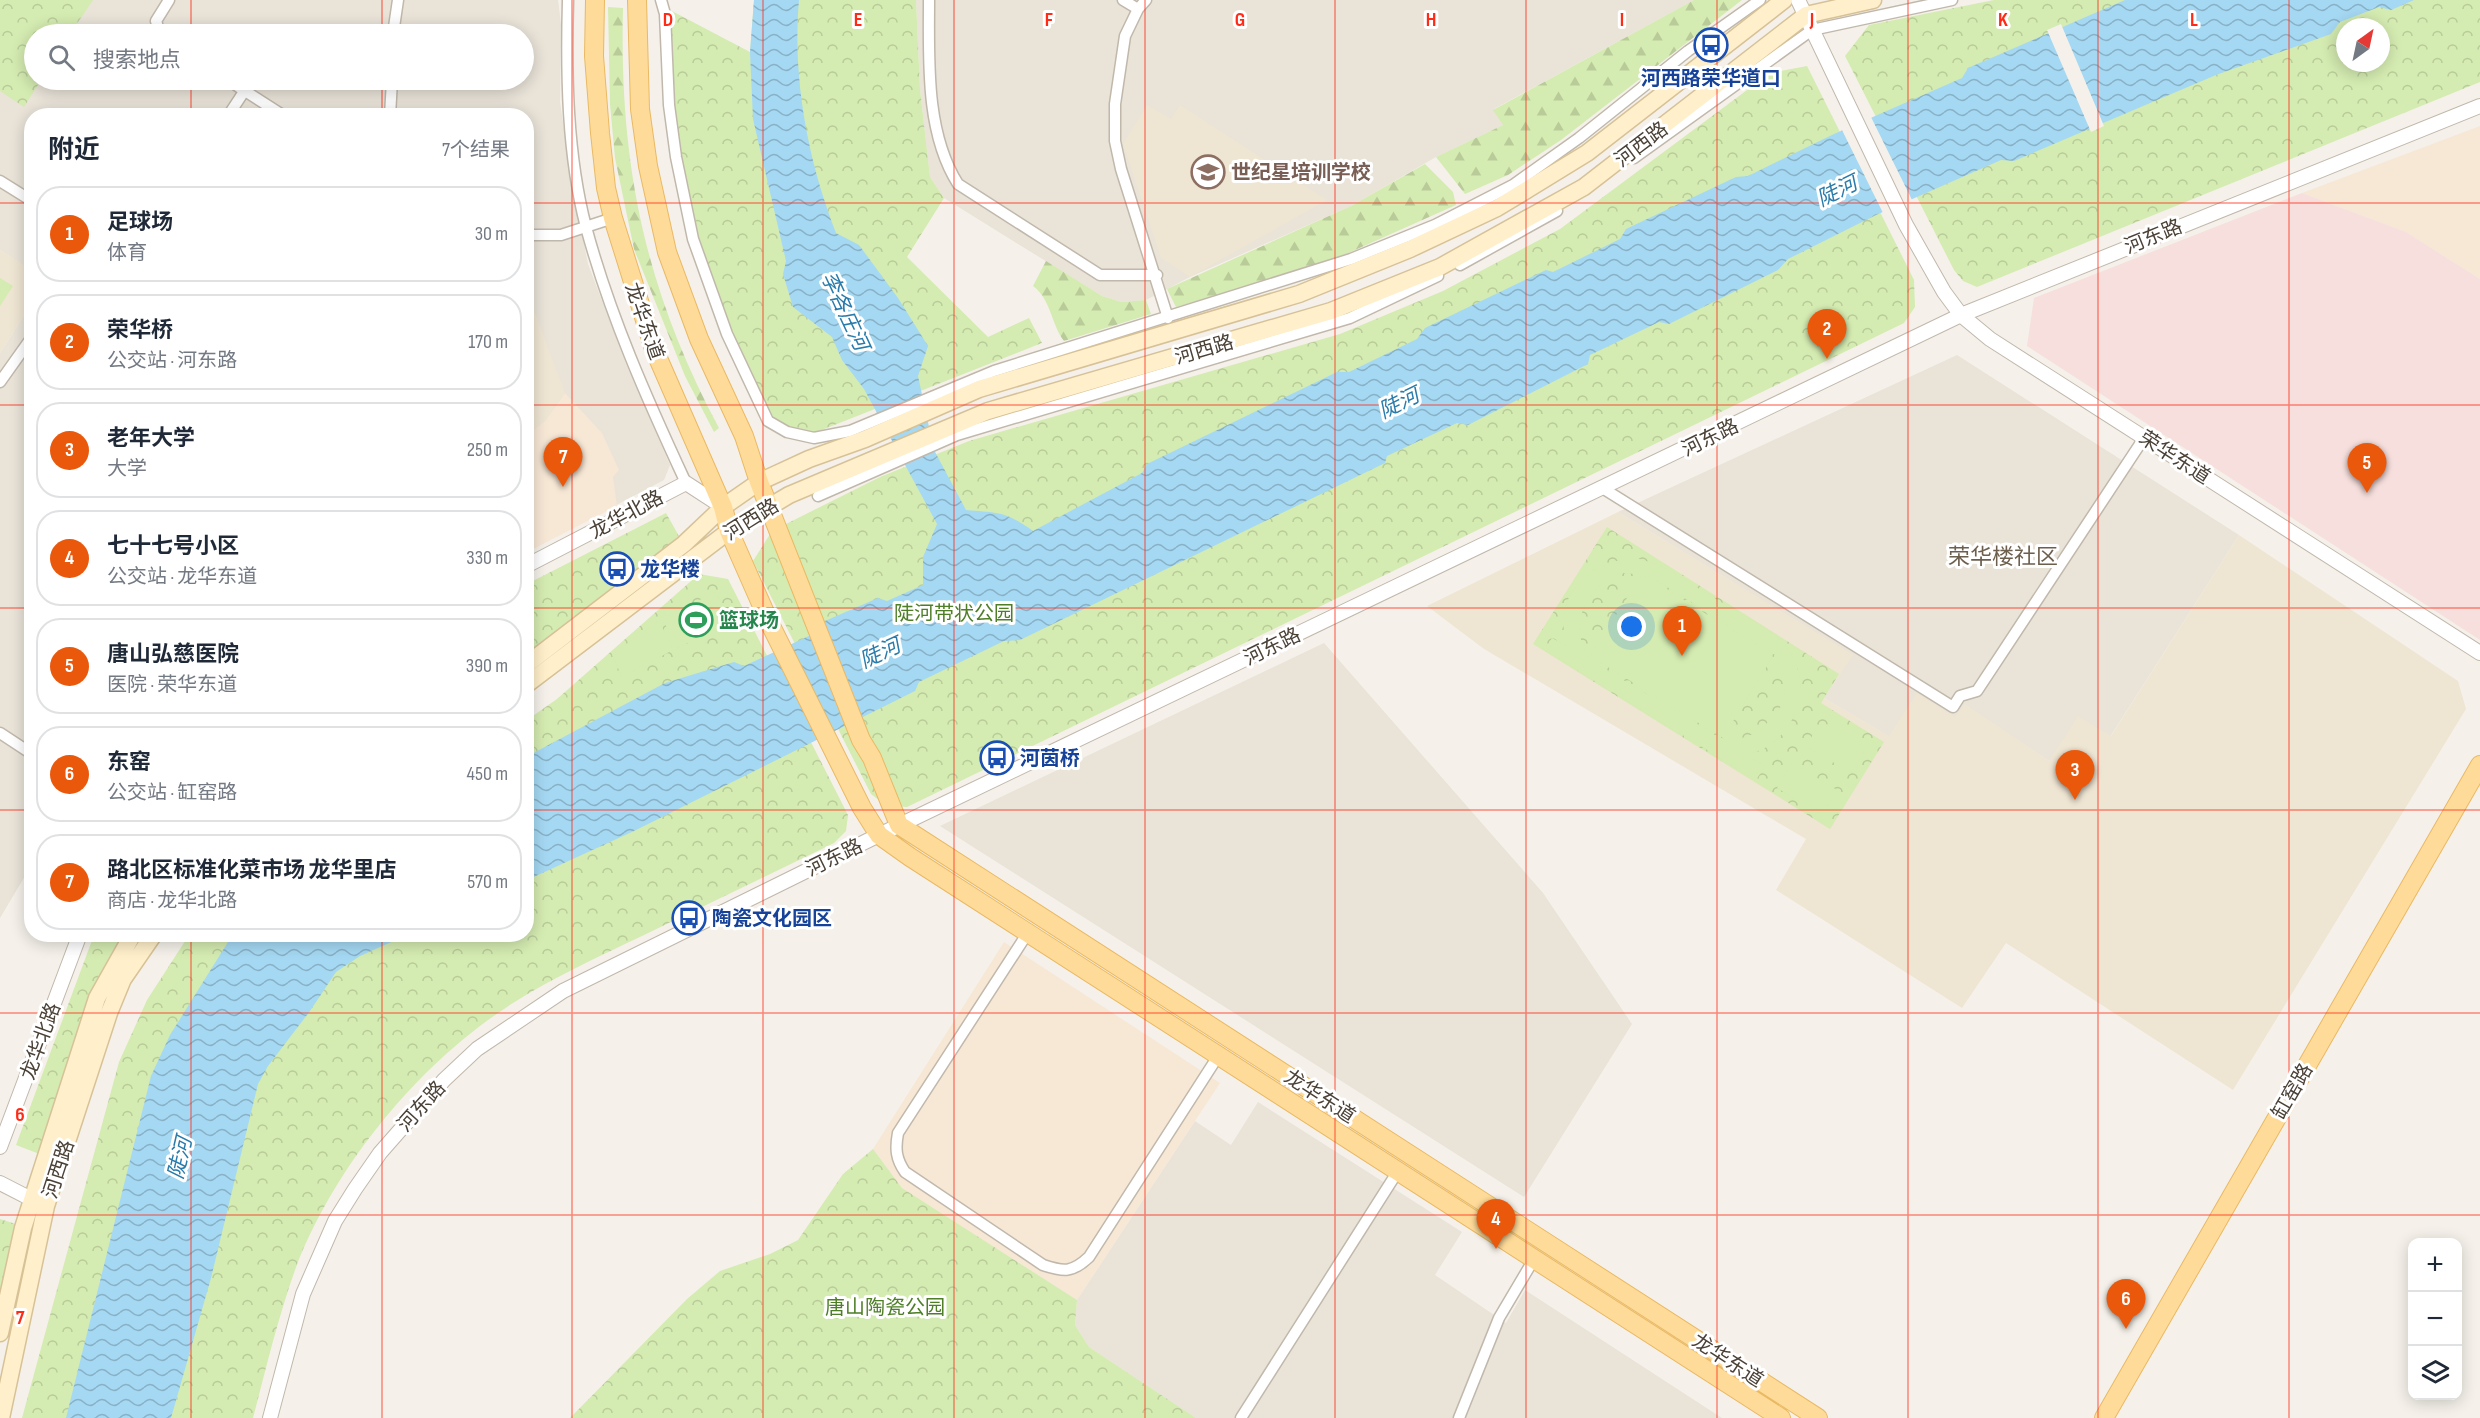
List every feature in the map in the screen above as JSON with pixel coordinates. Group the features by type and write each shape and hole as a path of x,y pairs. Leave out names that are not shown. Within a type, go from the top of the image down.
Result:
{"main road":[{"name":"龙华东道","path":"595,0 594,56 606,188 613,218 654,349 723,507 729,531 770,624 862,808 879,835 1027,934 1781,1418"},
{"path":"637,0 640,109 648,166 667,252 699,339 744,436 759,482 861,740 900,825"},
{"name":"河西路","path":"534,659 684,544 723,507 759,482 808,459 865,439 941,398 1299,294 1410,249 1497,208 1587,153 1784,0"},
{"name":"河西路","path":"534,680 729,531 799,491 879,462 955,430 988,411 1331,311 1440,267 1584,187 1805,15 1874,0"},
{"name":"缸窑路","path":"2104,1418 2480,765"},
{"name":"龙华东道","path":"900,825 1818,1418"},
{"name":"河西路","path":"0,1333 97,998 128,942"},
{"name":"河西路","path":"1,1418 39,1203 123,979 148,942"}],"street":[{"path":"157,24 156,21 169,0"},
{"path":"394,24 398,0"},
{"path":"568,0 567,79 570,119 586,225 620,333 686,483"},
{"path":"661,0 665,14 669,105 676,157 693,239 727,334 768,421 787,432 814,438 850,431 941,398 994,371 1168,318 1351,258 1435,225 1513,185 1580,138 1688,51 1760,0"},
{"path":"929,0 933,108 946,166 958,184 1100,275 1157,275"},
{"path":"1123,0 1138,9"},
{"path":"1146,0 1138,9 1125,36 1115,104 1115,141 1121,169 1157,275 1168,318"},
{"path":"1805,15 1952,0"},
{"name":"荣华东道","path":"1805,15 1906,225 1944,292 1961,315 1990,339 2480,653"},
{"path":"233,108 245,90 272,108"},
{"path":"390,108 391,90"},
{"name":"河东路","path":"270,1418 303,1294 335,1221 380,1153 444,1080 477,1049 562,991 879,835 1604,489 1961,315 2480,106"},
{"path":"0,181 24,196"},
{"path":"534,235 561,235 613,218"},
{"path":"0,382 24,348"},
{"path":"1604,489 1953,707 1960,696 1977,691 2144,438"},
{"path":"818,496 879,462"},
{"name":"龙华北路","path":"534,562 686,483 723,507"},
{"path":"0,733 24,749"},
{"path":"1027,934 898,1133 896,1146 897,1161 905,1172 1043,1265 1064,1272 1076,1269 1089,1257 1213,1064 1217,1054"},
{"name":"龙华北路","path":"0,1147 77,942"},
{"path":"1241,1418 1398,1171"},
{"path":"0,1183 39,1203"},
{"path":"1459,1418 1499,1318 1534,1259"}],"shaded area":[{"path":"0,0 558,0 561,24 560,102 571,177 588,264 626,364 670,465 664,480 534,548 534,108 24,108 24,265 0,250"},
{"path":"916,0 1694,0 1494,109 1503,125 1436,157 1351,206 1190,277 1146,300 1121,302 1102,296 944,198 930,177 920,89"},
{"name":"世纪星培训学校","path":"1147,105 1171,119 1180,105 1327,200 1190,277 1161,258 1123,144"},
{"path":"2480,126 2480,279 2406,232 2302,193"},
{"path":"2302,193 2406,232 2480,279 2480,640 2027,346 2034,298"},
{"path":"0,250 24,265 24,315 0,353"},
{"path":"534,311 565,393 545,421 534,430"},
{"path":"24,315 24,878 0,918 0,353"},
{"path":"1957,355 2239,535 2110,737 2049,761 1965,705 1955,718 1917,694 1890,737 1824,698 1852,655 1618,512"},
{"path":"565,393 602,433 619,470 613,477 617,506 534,548 534,430 545,421"},
{"path":"1618,512 1853,655 1824,698 1889,736 1917,693 1955,717 1965,704 2049,761 2078,716 2111,736 2239,535 2458,681 2466,709 2233,1090 2006,943 1962,1008 1776,890 1806,839 1484,649 1427,606"},
{"path":"1324,643 1543,893 1632,1024 1524,1197 940,826"},
{"path":"1004,942 1220,1083 1077,1300 902,1188 873,1149"},
{"path":"1258,1102 1462,1232 1435,1275 1506,1323 1525,1290 1722,1418 1196,1418 1089,1347 1075,1325 1077,1300 1195,1121 1231,1145"}],"green space":[{"path":"0,0 93,0 77,24 24,24 24,90 35,90 24,107 0,91"},
{"path":"754,0 916,0 920,89 930,177 944,198 907,257 988,337 1029,318 1042,343 809,435 785,425 773,416 730,326 699,239 678,147 669,55 670,10 750,52"},
{"path":"1694,0 1742,0 1561,140 1508,175 1465,194 1436,157 1503,125 1493,110"},
{"path":"1994,0 2480,0 2480,82 1977,287 1963,281 1954,270 1845,56 1869,25"},
{"path":"608,7 623,8 626,120 632,173 642,225 655,276 672,326 693,377 719,428 714,432 685,376 634,249 615,158 610,104"},
{"name":"陡河带状公园","path":"1807,66 1914,280 1915,307 1904,323 907,807 885,805 871,794 753,561 772,531 880,477 969,441 1340,334 1443,291 1560,229 1770,73"},
{"path":"1425,164 1453,192 1456,205 1346,254 1258,284 1176,307 1167,289 1351,206"},
{"path":"1046,261 1102,296 1121,302 1146,300 1151,314 1064,341 1044,298 1033,286"},
{"path":"0,278 13,286 0,306"},
{"path":"666,513 680,538 534,654 534,580"},
{"path":"1607,527 1839,674 1821,703 1884,742 1830,829 1533,644"},
{"path":"1635,558 1656,564 1675,574 1754,621 1779,640 1789,652 1796,665 1800,681 1798,704 1789,725 1776,740 1758,751 1745,754 1765,766 1756,780 1544,650 1552,638 1567,646 1564,628 1565,612 1569,597 1577,584 1602,566","holes":["1622,573 1648,575 1775,655 1784,676 1785,690 1780,708 1759,732 1739,739 1720,738 1590,660 1583,647 1580,634 1580,621 1590,597 1598,587"]},
{"path":"699,574 728,579 848,815 846,831 834,843 560,976 513,1003 445,1055 413,1086 357,1155 332,1193 312,1231 283,1306 253,1418 22,1418 119,1062 147,1000 184,942 534,942 534,715 557,699"},
{"path":"1644,575 1773,656 1723,738 1590,656 1641,576"},
{"name":"篮球场","path":"716,592 730,623 677,648 662,618"},
{"name":"篮球场","path":"659,620 673,650 622,677 612,655"},
{"path":"1821,721 1866,748 1851,773 1806,746"},
{"path":"1792,763 1837,790 1822,815 1777,788"},
{"path":"91,942 123,942 42,1155 16,1145"},
{"name":"唐山陶瓷公园","path":"873,1149 902,1188 1077,1300 1075,1325 1089,1347 1196,1418 570,1418 687,1299 720,1271 770,1254 798,1240 843,1174"},
{"path":"0,1219 19,1225 0,1326"}],"water":[{"path":"754,0 799,0 798,59 804,119 817,177 836,233 859,245 898,298 928,346 918,376 934,450 966,510 1008,516 1033,531 1142,473 1147,464 1337,372 1349,372 1417,339 1425,328 1546,270 1553,272 1620,239 1626,229 1736,177 1748,176 1834,134 1962,78 1968,68 2125,0 2414,0 2391,10 2379,7 2350,18 2336,18 2336,27 2331,34 2216,75 2014,161 2001,160 1876,215 1788,259 1778,270 1669,324 1659,322 1590,355 1588,364 1468,425 1457,423 1387,456 1385,463 1020,640 1004,641 919,682 915,691 634,831 534,877 534,753 665,683 734,662 744,666 813,634 818,624 878,598 887,601 923,585 923,557 937,524 864,389 842,360 832,337 793,307 783,274 786,261 753,119 750,52"},
{"name":"陡河","path":"228,942 391,942 360,956 336,972 268,1066 258,1084 211,1278 171,1418 66,1418 151,1076 170,1035"}],"pier":[{"path":"2061,24 2104,126 2091,132 2047,30"},
{"path":"1870,115 1913,202 1884,215 1841,128"}],"place":[{"name":"河西路荣华道口","path":"1711,45"},
{"name":"世纪星培训学校","path":"1208,172"},
{"name":"荣华桥","path":"1827,359"},
{"name":"路北区标准化菜市场 龙华里店","path":"563,487"},
{"name":"唐山弘慈医院","path":"2367,493"},
{"name":"龙华楼","path":"617,569"},
{"name":"篮球场","path":"696,620"},
{"name":"足球场","path":"1682,656"},
{"name":"河茵桥","path":"997,758"},
{"name":"老年大学","path":"2075,800"},
{"name":"陶瓷文化园区","path":"689,918"},
{"name":"七十七号小区","path":"1496,1249"},
{"name":"东窑","path":"2126,1329"}],"district":[{"name":"荣华楼社区","path":"2003,556"}],"water label":[{"name":"李各庄河","path":"845,311"}]}
